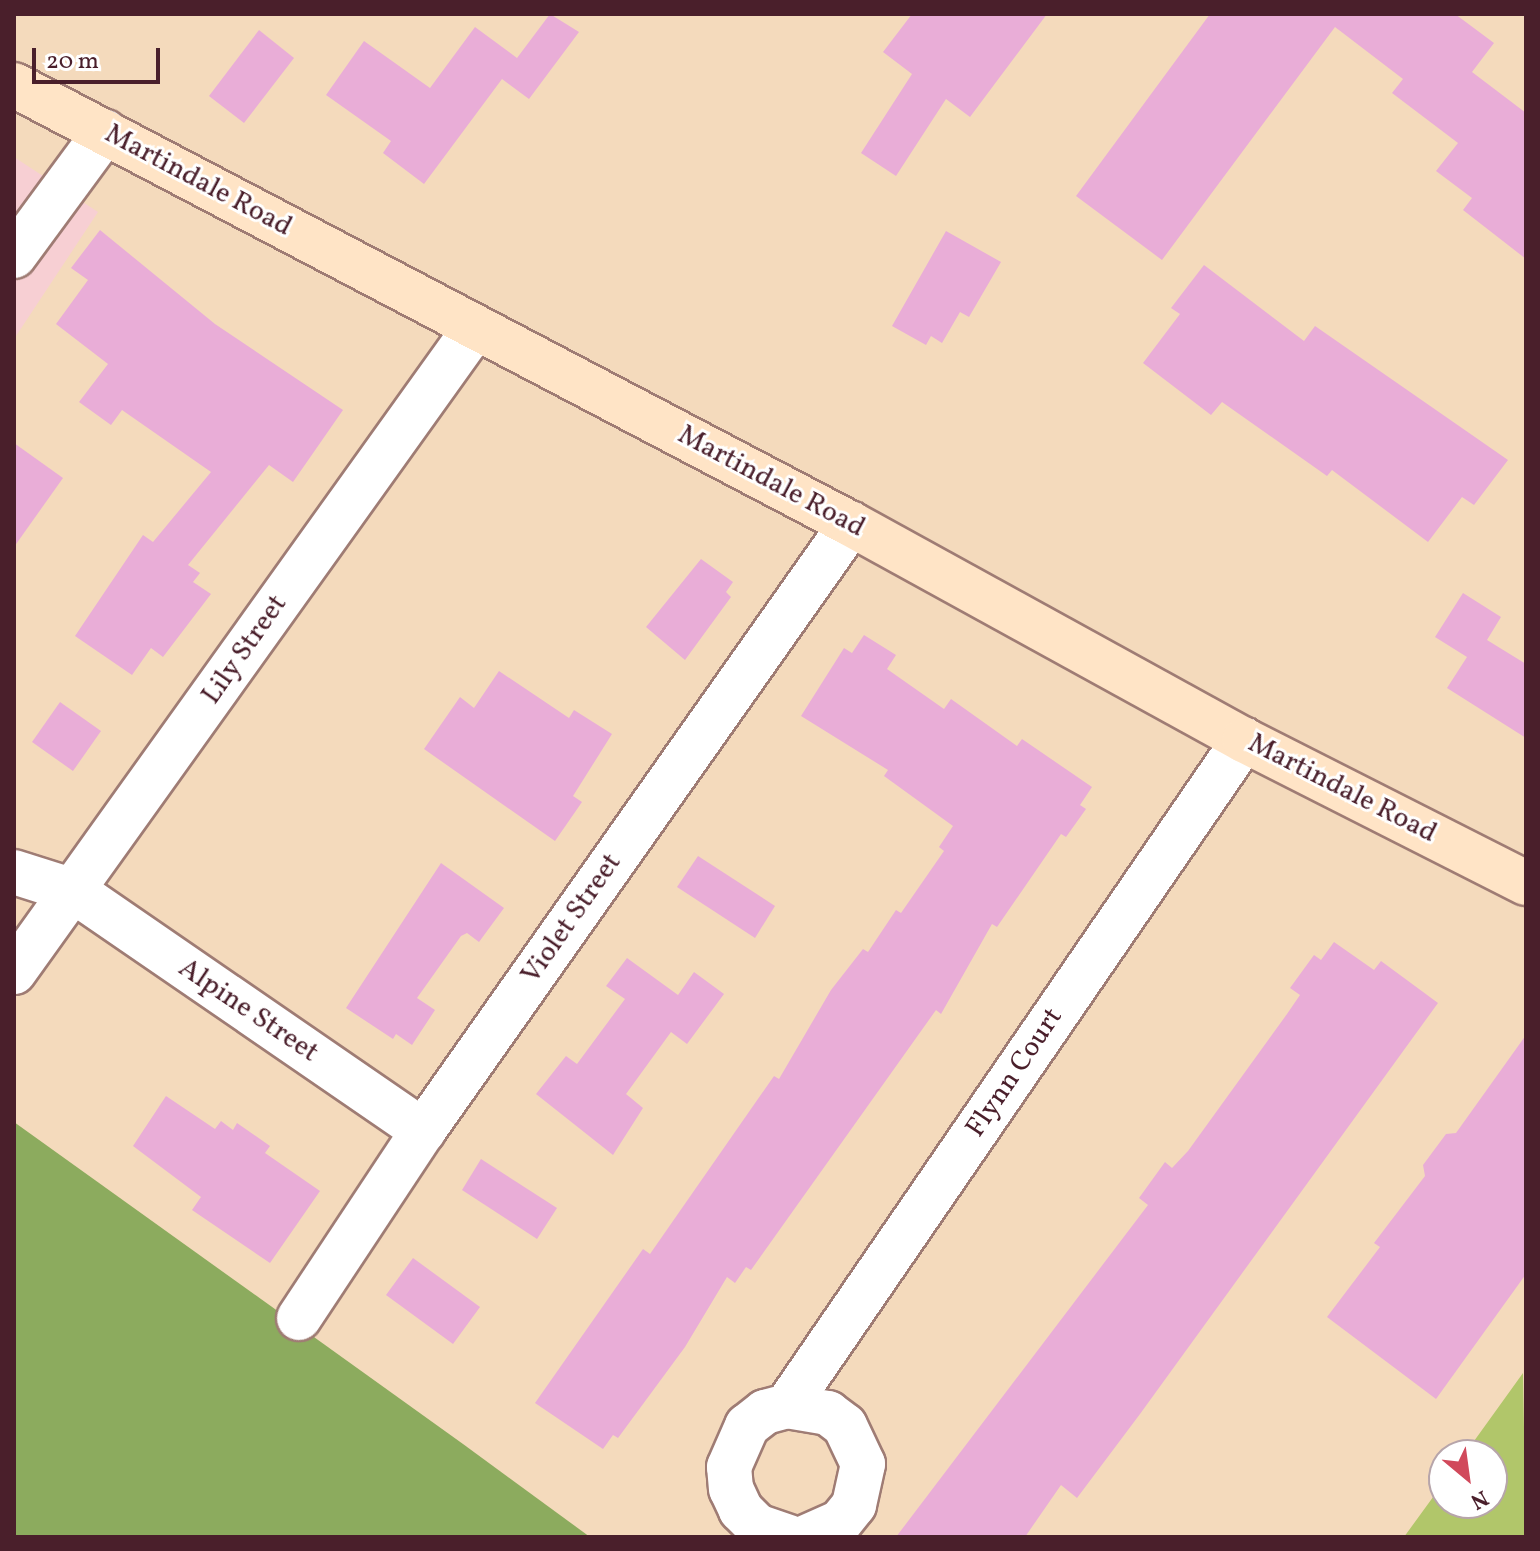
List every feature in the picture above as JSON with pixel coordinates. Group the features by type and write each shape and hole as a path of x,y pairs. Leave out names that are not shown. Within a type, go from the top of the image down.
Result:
{"main road":[{"name":"Martindale Road","path":"14,85 851,524 1244,740 1526,883"}],"street":[{"path":"14,256 105,132"},
{"name":"Lily Street","path":"14,972 475,328"},
{"name":"Violet Street","path":"299,1318 423,1131 851,524"},
{"name":"Flynn Court","path":"787,1406 1244,740"},
{"name":"Alpine Street","path":"14,872 74,891 423,1131"},
{"path":"789,1537 757,1526 741,1510 731,1489 729,1467 747,1426 765,1412 787,1406 828,1413 845,1426 863,1464 854,1505 840,1522 806,1537"}],"shaded area":[{"path":"14,157 98,212 14,339"}],"green space":[{"path":"14,1122 463,1444 590,1537 14,1537"},
{"path":"1523,1373 1526,1537 1404,1537 1428,1504 1428,1519 1508,1519 1508,1439 1476,1439"}],"building":[{"path":"550,14 579,32 529,99 502,79 424,184 383,153 391,141 326,95 364,41 430,88 475,27 517,58"},
{"path":"912,14 1047,14 970,117 946,99 896,176 861,153 912,74 883,52"},
{"path":"1210,14 1455,14 1494,43 1472,72 1526,113 1526,259 1463,210 1472,198 1436,171 1458,143 1392,93 1403,79 1335,27 1162,260 1076,196"},
{"path":"259,30 294,58 244,123 209,96"},
{"path":"100,230 215,324 343,410 293,482 269,465 188,565 200,573 193,582 211,594 163,657 151,648 132,675 75,636 143,535 153,542 211,472 122,410 111,425 79,402 108,364 56,324 88,280 71,268"},
{"path":"946,231 1001,262 969,317 960,312 942,343 931,336 926,345 892,326"},
{"path":"1204,265 1304,341 1315,326 1508,460 1474,505 1462,497 1428,542 1332,470 1327,476 1222,402 1211,415 1143,363 1180,314 1171,308"},
{"path":"14,443 63,478 14,547"},
{"path":"701,559 733,582 726,592 731,597 685,660 646,627"},
{"path":"1463,593 1501,617 1487,640 1526,664 1526,738 1447,688 1467,657 1435,637"},
{"path":"864,635 896,655 887,669 944,709 951,699 1017,746 1022,739 1092,787 1080,805 1086,809 1066,837 1061,834 997,927 992,924 941,1014 936,1010 751,1270 746,1267 735,1283 727,1277 685,1347 618,1438 613,1435 603,1449 535,1403 643,1249 650,1254 774,1076 779,1079 831,990 863,949 868,952 896,910 901,913 944,851 939,847 953,826 884,776 888,770 801,716 844,648 852,653"},
{"path":"499,671 569,718 574,710 612,734 573,796 582,802 555,841 424,749 460,697 474,708"},
{"path":"60,702 101,731 73,771 32,742"},
{"path":"698,856 775,906 755,938 677,887"},
{"path":"441,863 504,908 479,942 467,933 461,936 417,998 435,1010 412,1045 396,1034 393,1039 346,1008"},
{"path":"1334,942 1374,970 1381,961 1438,1003 1140,1414 1077,1498 1061,1485 1025,1537 896,1537 1148,1205 1139,1198 1165,1162 1172,1168 1188,1151 1287,1014 1300,995 1290,988 1314,955 1321,960"},
{"path":"627,958 678,995 694,972 724,994 687,1044 671,1032 626,1094 643,1108 613,1155 536,1094 566,1056 577,1064 625,999 606,986"},
{"path":"1526,1035 1526,1274 1436,1399 1327,1317 1380,1247 1374,1243 1425,1176 1423,1165 1446,1134 1456,1133"},
{"path":"166,1096 215,1129 221,1121 233,1130 237,1123 270,1146 265,1153 320,1191 270,1263 192,1210 201,1197 133,1146"},
{"path":"481,1159 557,1208 537,1239 462,1190"},
{"path":"413,1258 480,1307 453,1344 386,1295"}]}
